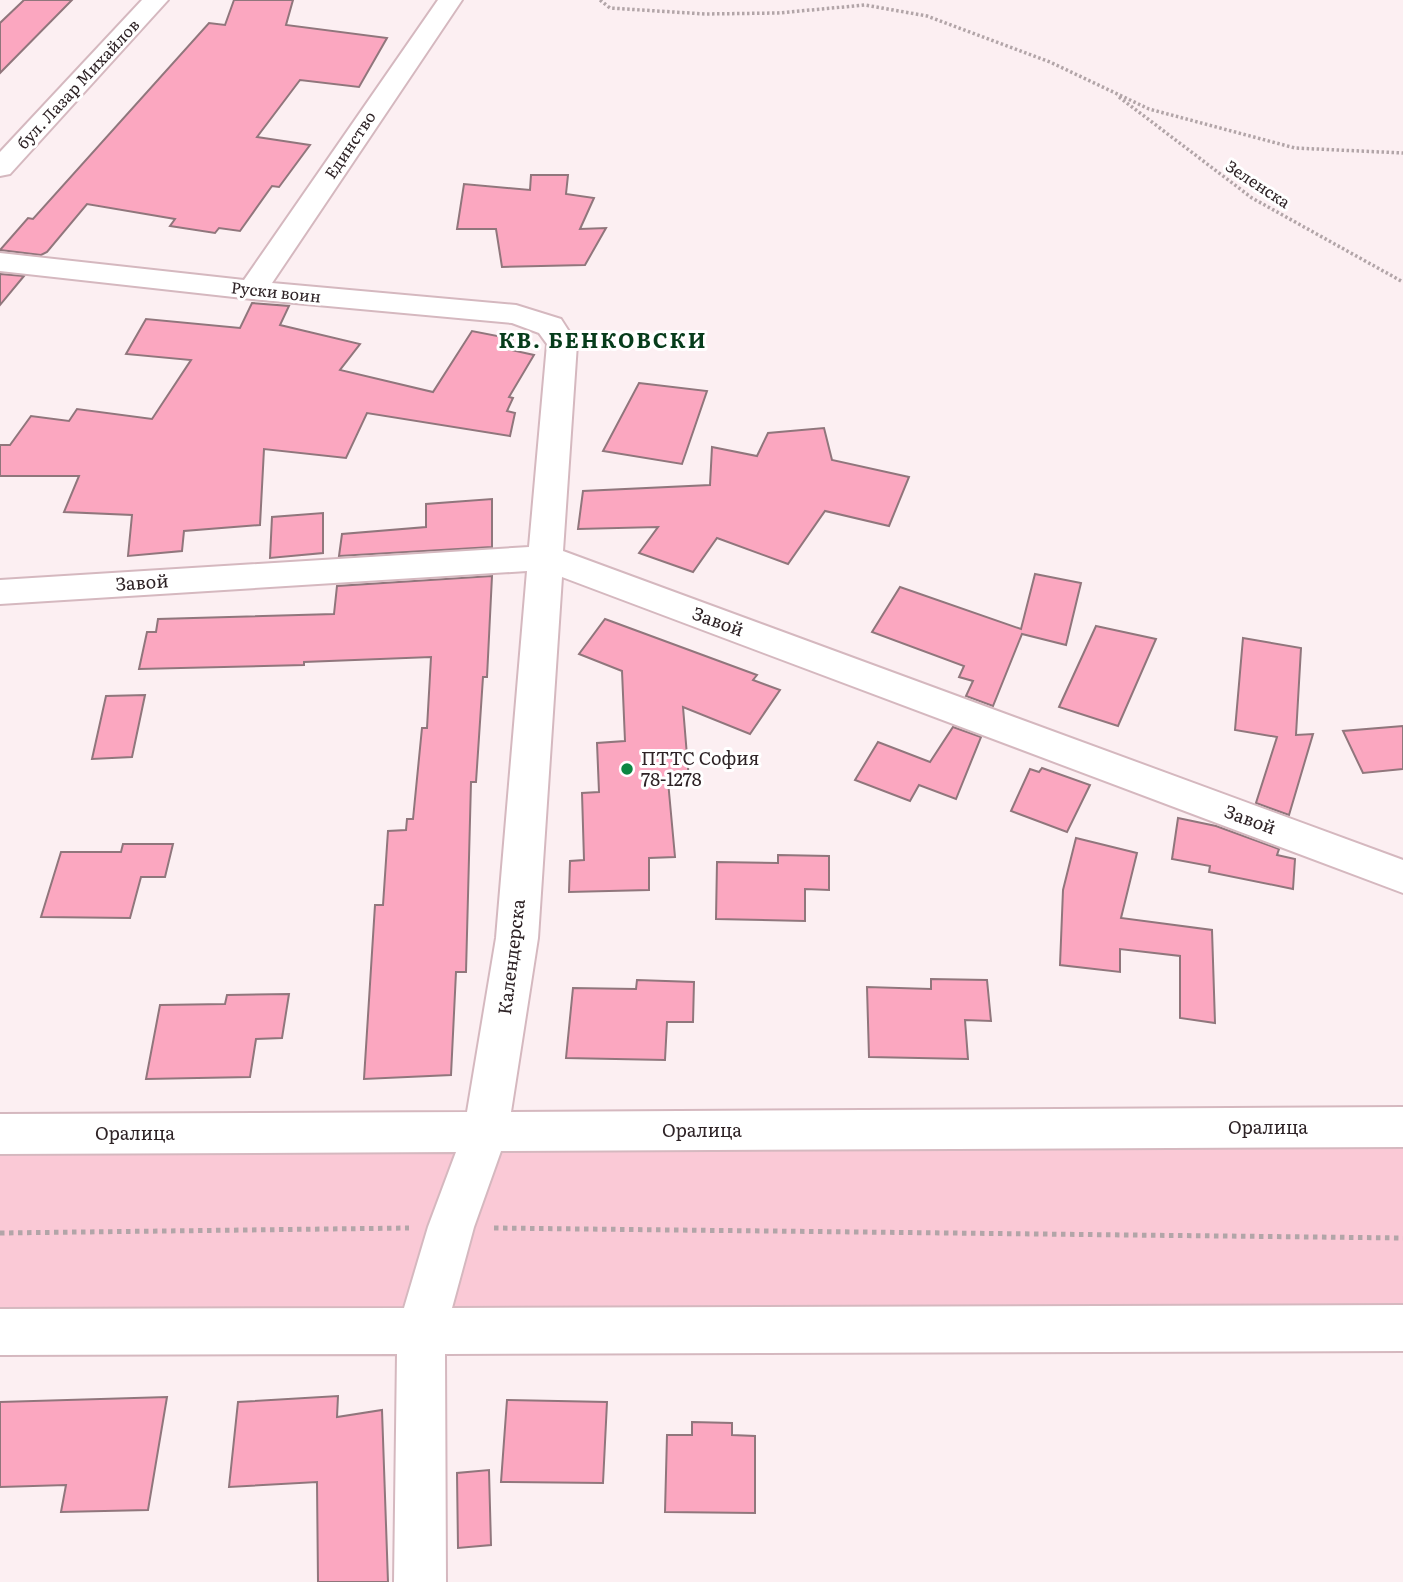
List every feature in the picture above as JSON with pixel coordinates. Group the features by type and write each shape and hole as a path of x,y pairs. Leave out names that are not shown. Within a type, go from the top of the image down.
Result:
{"street":[{"name":"бул. Лазар Михайлов","path":"0,168 156,0"},
{"name":"Единство","path":"252,290 450,0"},
{"name":"Руски воин","path":"0,262 252,290 516,314 550,326"},
{"name":"Календерска","path":"420,1582 421,1331 452,1227 486,1132 517,938 562,344 550,326"},
{"name":"Завой","path":"0,592 546,558 1403,877"},
{"name":"Оралица","path":"0,1134 1403,1127"},
{"path":"0,1332 1403,1328"}],"path":[{"path":"600,0 610,8 705,14 778,13 865,5 927,16 1050,62 1149,109 1295,148 1403,153"},
{"name":"Зеленска","path":"1110,90 1252,198 1403,282"},
{"path":"0,1233 452,1227 1403,1238"}],"shaded area":[{"path":"1403,1127 1403,1328 0,1332 0,1134"}],"building":[{"path":"24,0 72,0 0,73 0,23"},
{"path":"234,0 293,0 286,25 387,38 359,87 300,80 257,137 310,145 279,187 272,186 240,231 219,228 215,233 170,226 175,219 87,204 47,252 41,255 0,250 28,218 33,219 209,23 225,25"},
{"path":"531,175 568,175 566,194 594,198 580,229 606,228 585,265 502,267 496,229 457,229 464,184 530,190"},
{"path":"0,274 24,276 0,305"},
{"path":"252,303 289,306 280,325 360,344 340,370 433,392 472,331 513,339 507,349 534,355 509,397 513,398 507,411 515,413 510,436 367,413 346,458 264,449 260,525 184,531 182,551 128,556 132,515 64,512 79,476 0,476 0,445 10,445 31,416 69,421 77,409 152,419 191,360 126,354 146,319 240,328"},
{"path":"639,383 707,391 682,464 603,451"},
{"path":"824,428 832,460 909,477 889,526 825,511 788,564 717,538 693,572 639,553 658,527 578,529 583,491 710,485 712,447 757,456 768,433"},
{"path":"492,499 492,547 339,556 342,534 426,527 426,504"},
{"path":"323,513 323,553 270,558 272,517"},
{"path":"1035,574 1081,583 1066,645 1022,634 993,706 966,696 973,681 959,677 964,666 872,632 900,587 1021,629"},
{"path":"492,576 487,677 483,677 476,782 471,782 466,972 456,972 451,1075 364,1079 375,905 383,905 388,831 406,830 407,819 413,819 422,728 427,728 431,657 304,662 304,665 139,669 147,632 156,632 158,619 334,614 337,586"},
{"path":"605,619 757,675 753,680 780,690 750,734 683,707 689,780 668,781 675,857 649,858 649,890 569,892 570,861 584,860 582,793 599,792 597,743 625,741 622,671 579,654"},
{"path":"1096,626 1156,639 1118,726 1059,707"},
{"path":"1243,638 1301,648 1296,735 1313,734 1289,815 1256,803 1277,737 1235,730"},
{"path":"145,695 132,757 92,759 106,696"},
{"path":"1403,726 1403,769 1363,773 1343,731"},
{"path":"953,727 981,737 956,799 919,785 910,801 855,780 878,742 930,762"},
{"path":"1042,768 1090,785 1067,832 1011,811 1030,769 1039,772"},
{"path":"1178,818 1216,826 1279,849 1277,855 1295,859 1293,889 1209,872 1210,866 1172,859"},
{"path":"1076,838 1137,853 1121,918 1212,930 1215,1023 1180,1018 1180,956 1120,949 1120,972 1060,965 1063,890"},
{"path":"123,844 173,844 165,877 141,877 130,918 41,917 61,852 121,852"},
{"path":"778,855 829,856 829,890 805,889 805,921 716,919 717,862 778,863"},
{"path":"931,979 987,980 991,1021 965,1020 968,1059 869,1057 867,987 931,989"},
{"path":"637,980 694,982 693,1022 667,1022 665,1060 566,1058 573,988 636,989"},
{"path":"289,994 282,1038 256,1039 250,1077 146,1079 160,1005 225,1004 227,995"},
{"path":"338,1396 337,1417 382,1410 388,1582 318,1582 317,1482 229,1487 238,1402"},
{"path":"167,1397 148,1510 61,1512 66,1485 0,1487 0,1402"},
{"path":"507,1400 607,1402 603,1483 501,1482"},
{"path":"692,1422 732,1423 732,1435 755,1436 755,1513 665,1512 667,1435 692,1435"},
{"path":"489,1470 491,1545 458,1548 457,1473"}],"place":[{"name":"ПТТС София 78-1278","path":"627,769"}],"district":[{"name":"КВ. БЕНКОВСКИ","path":"603,341"}]}
